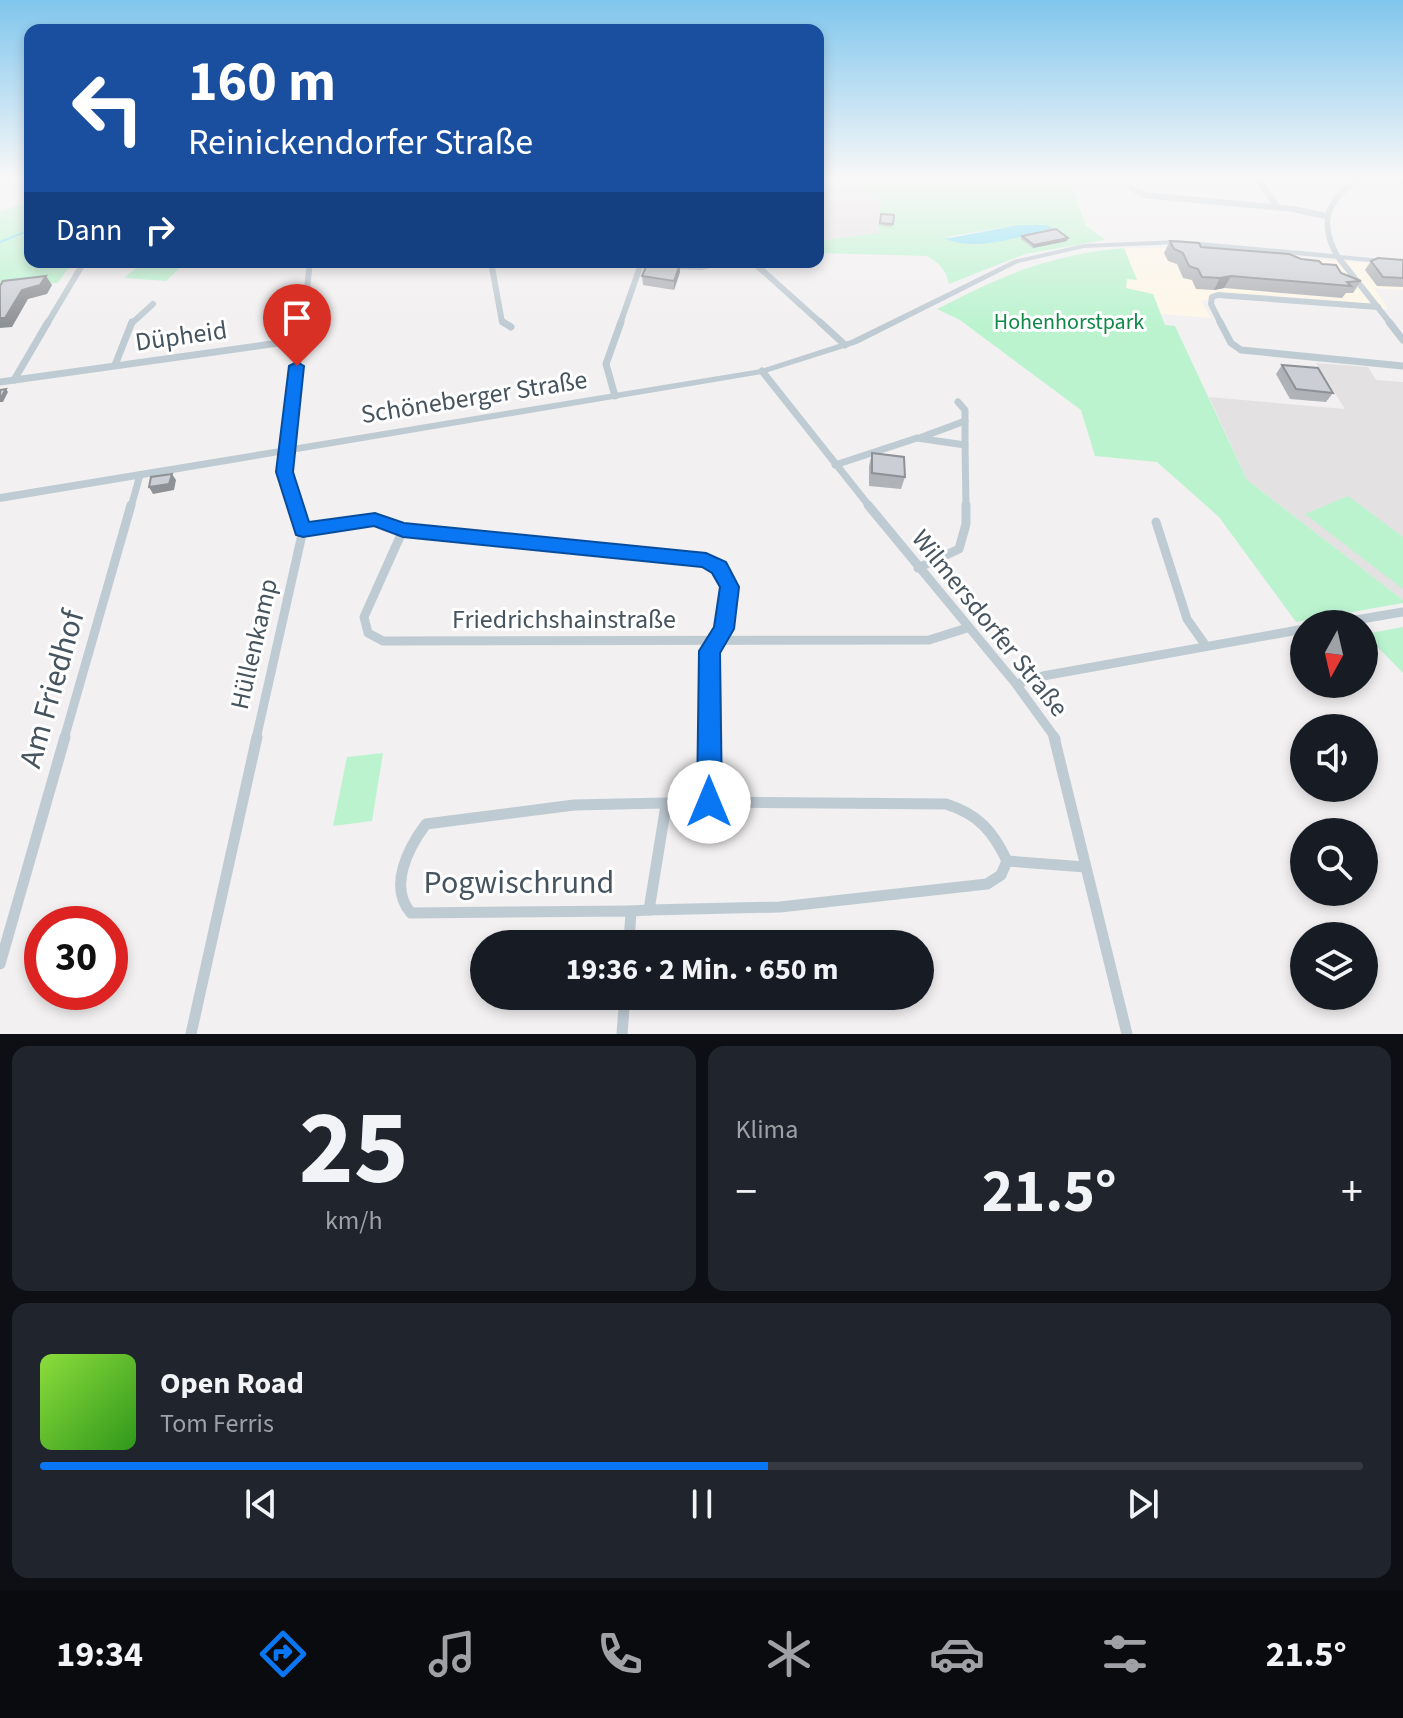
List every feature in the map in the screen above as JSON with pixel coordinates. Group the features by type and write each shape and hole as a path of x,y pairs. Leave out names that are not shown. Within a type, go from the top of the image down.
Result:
{"street":[{"path":"1327,228 1329,241 1338,257 1403,340"},
{"path":"1310,254 1329,241"},
{"name":"Schöneberger Straße","path":"0,498 762,371 845,345 1009,265 1079,248 1134,243 1191,244 1403,262"},
{"path":"14,380 80,268"},
{"name":"Hüllenkamp","path":"191,1034 303,530 285,472 309,268"},
{"path":"492,268 502,322 511,327"},
{"path":"615,396 606,364 640,268"},
{"path":"760,268 845,345"},
{"path":"1378,307 1218,295 1212,297 1211,304 1231,343 1241,350 1403,366"},
{"name":"Düpheid","path":"115,365 133,320 153,304"},
{"name":"Düpheid","path":"0,382 300,340"},
{"name":"Wilmersdorfer Straße","path":"762,371 918,568 1016,684 1057,741 1127,1034"},
{"path":"918,568 959,549 966,524 965,410 958,402"},
{"path":"835,465 965,421"},
{"path":"917,438 965,445"},
{"name":"Am Friedhof","path":"0,964 140,475"},
{"path":"303,530 375,519 403,530 706,560 719,568 730,587 724,629 709,651 709,802"},
{"path":"1156,522 1187,619 1206,646"},
{"name":"Friedrichshainstraße","path":"403,530 364,617 368,633 383,641 929,640 967,628"},
{"path":"1378,616 1403,612"},
{"path":"1016,684 1043,676 1290,631"},
{"name":"Pogwischrund","path":"709,802 946,804 970,810 984,823 1007,861 1001,875 987,884 780,907 411,913 401,902 408,848 426,824 542,807 666,805 709,802"},
{"name":"Pogwischrund","path":"649,910 666,805"},
{"path":"1007,861 1085,867"},
{"name":"Pogwischrund","path":"630,930 631,911"},
{"path":"622,1034 624,1010"}],"shaded area":[{"path":"824,228 878,228 878,233 824,240"},
{"path":"1124,248 1173,248 1403,266 1403,290 1374,288 1388,309 1225,298 1201,301 1211,318 1161,314 1153,294 1126,289 1127,279 1136,279"},
{"path":"1316,363 1368,367 1376,380 1403,382 1403,600 1247,480 1209,397 1345,409"}],"green space":[{"path":"0,228 24,228 24,268 70,268 58,283 5,286 0,295"},
{"path":"878,228 998,228 946,237 977,243 1055,230 1042,228 1089,228 1105,240 1025,254 949,284 942,267 927,256 824,253 824,240 878,233"},
{"name":"Hohenhorstpark","path":"1124,248 1137,280 1127,279 1126,288 1153,294 1165,325 1175,326 1247,480 1403,603 1364,610 1290,610 1290,614 1219,517 1157,462 1095,456 1081,410 960,320 937,309 1027,268 1097,251"},
{"path":"136,268 180,268 166,281 124,278"},
{"path":"1348,496 1403,537 1403,589 1305,514"},
{"path":"1403,627 1403,673 1378,647 1378,632"},
{"path":"383,753 372,821 333,826 347,757"}],"water":[{"path":"1001,228 1056,230 988,243 959,243 945,239"}],"building":[{"path":"1056,229 1068,238 1034,245 1022,236"},
{"path":"1170,241 1199,243 1201,247 1289,254 1336,265 1341,273 1361,281 1347,282 1351,286 1231,276 1202,277 1198,269 1189,266 1183,253 1174,249"},
{"path":"1378,258 1403,260 1403,278 1383,277 1371,261"},
{"path":"645,268 679,268 674,281 642,276"},
{"path":"46,276 40,285 22,290 5,318 0,318 0,286 3,281"},
{"path":"1282,365 1318,368 1333,393 1296,389"},
{"path":"872,453 904,457 905,477 872,473"},
{"path":"172,474 169,484 149,487 151,477"}],"waterway":[{"path":"0,242 24,232"}],"route":[{"path":"297,366 285,472 303,530 375,519 403,530 706,560 719,568 730,587 724,629 709,651 709,802"}]}
